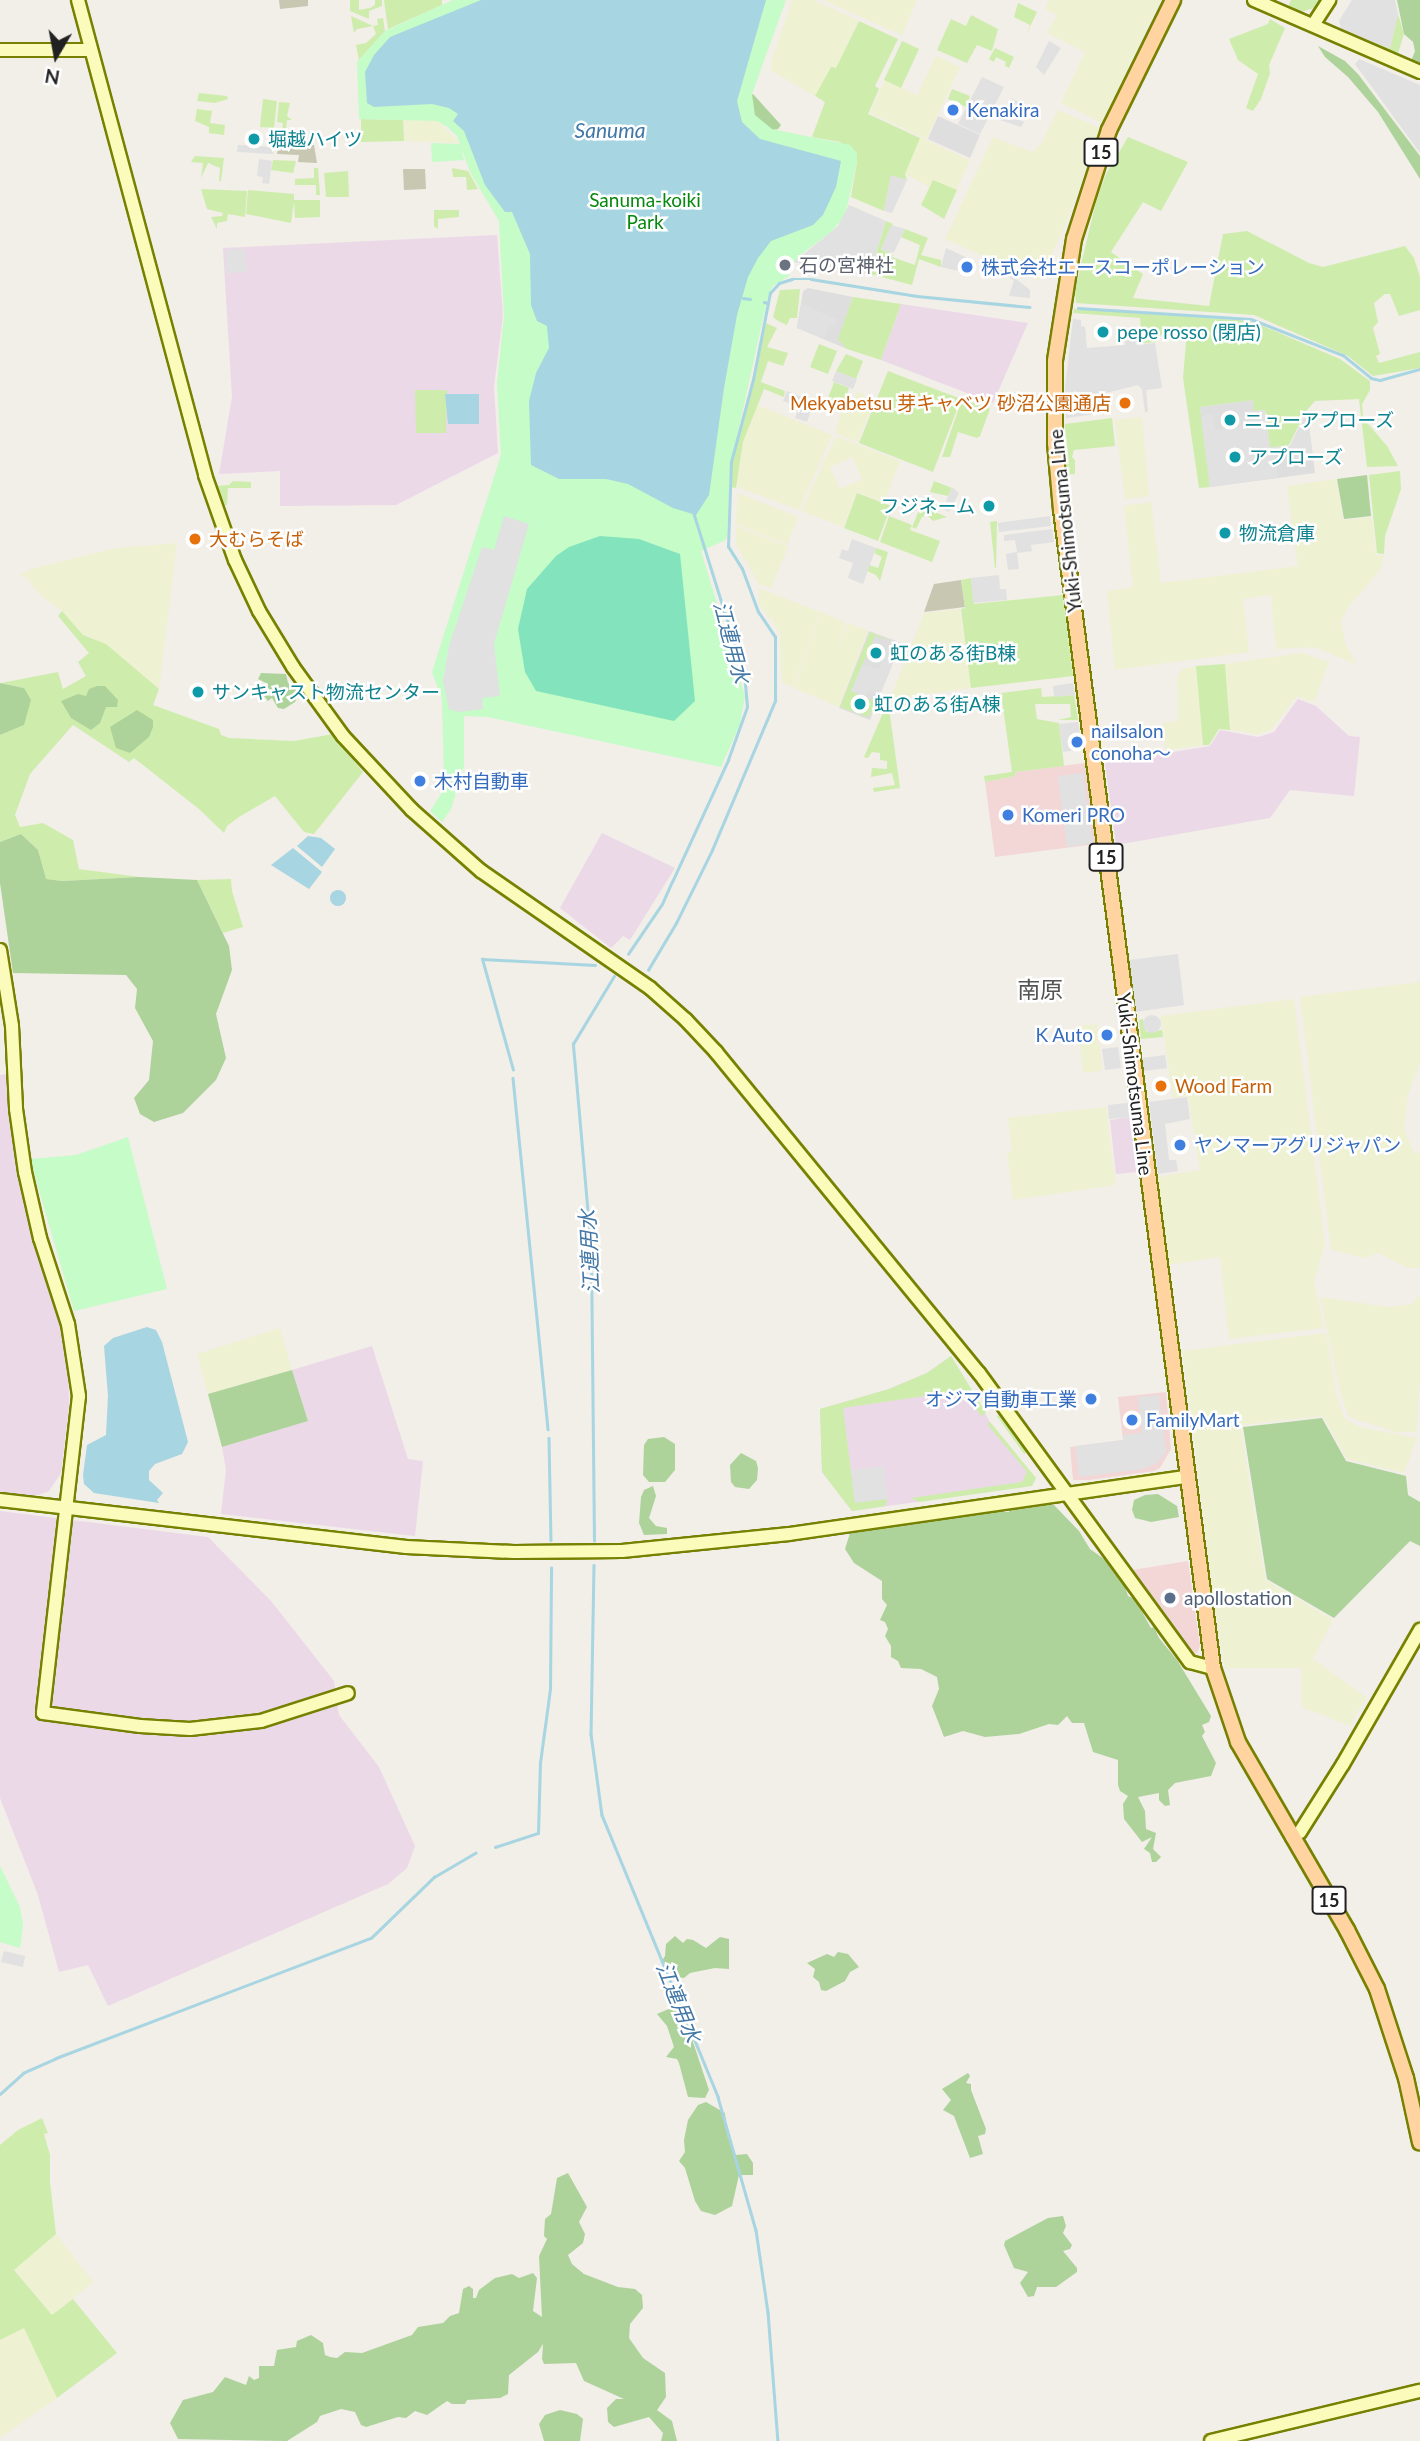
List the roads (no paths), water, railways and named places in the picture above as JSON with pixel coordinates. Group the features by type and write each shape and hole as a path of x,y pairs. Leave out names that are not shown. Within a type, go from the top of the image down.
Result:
{"main road":[{"name":"Yuki-Shimotsuma Line","path":"1173,0 1108,131 1074,239 1058,332 1054,405 1061,510 1213,1668 1238,1742 1347,1930 1377,1989 1406,2078 1420,2142"}],"street":[{"path":"78,0 211,491 235,560 259,611 293,667 343,736 412,810 481,871 650,988 686,1020 860,1224 979,1373 1191,1662 1213,1668"},
{"path":"1254,0 1420,72"},
{"path":"1312,25 1329,0"},
{"path":"0,50 91,50"},
{"path":"0,950 12,1026 16,1109 25,1172 40,1238 68,1324 79,1396 43,1713 140,1726 202,1728 261,1721 348,1693"},
{"path":"0,1500 406,1547 514,1552 622,1551 789,1534 1186,1477"},
{"path":"1292,1837 1300,1832 1343,1764 1420,1630"},
{"path":"1211,2441 1420,2391"}],"water":[{"name":"Sanuma","path":"481,0 766,0 737,101 742,122 760,139 841,161 836,187 823,215 813,225 771,241 748,277 737,315 709,495 696,515 673,508 628,484 606,479 559,479 531,465 529,401 536,373 549,348 547,326 537,321 531,305 530,254 512,212 505,212 485,185 464,131 453,121 458,114 449,108 432,104 374,107 367,103 365,72 374,55 390,37"},
{"path":"445,394 479,394 479,424 448,424"},
{"path":"308,836 321,838 335,849 322,867 297,846"},
{"path":"293,848 322,872 309,889 271,865"},
{"path":"335,890 341,890 346,898 344,904 335,906 330,901 330,895"},
{"path":"147,1327 156,1330 162,1342 188,1442 182,1454 155,1464 149,1471 149,1480 163,1493 157,1500 159,1503 94,1493 84,1484 83,1475 87,1445 106,1435 108,1396 104,1346 113,1338"}],"waterway":[{"path":"764,302 768,303 770,293 779,283 792,279 811,279 917,296 1029,307"},
{"path":"743,298 750,299"},
{"path":"648,970 676,923 712,850 775,701 775,637 758,612 742,569 728,547 731,462 753,380 768,303"},
{"path":"1078,308 1251,319 1343,355 1371,378 1380,380 1420,369"},
{"name":"江連用水","path":"628,954 662,904 728,760 747,707 744,675 694,515"},
{"path":"513,1070 482,959 595,965"},
{"name":"江連用水","path":"594,1541 591,1251 573,1044 614,976"},
{"path":"513,1078 548,1429"},
{"path":"549,1438 551,1540"},
{"name":"江連用水","path":"594,1565 591,1734 602,1815 718,2097 756,2230 768,2312 778,2441"},
{"path":"495,1847 538,1833 540,1763 550,1689 551,1568"},
{"path":"0,2094 23,2073 56,2058 371,1938 434,1877 475,1853"}],"place":[{"name":"Kenakira","path":"953,110"},
{"name":"堀越ハイツ","path":"254,139"},
{"name":"石の宮神社","path":"785,265"},
{"name":"株式会社エースコーポレーション","path":"967,267"},
{"name":"pepe rosso (閉店)","path":"1103,332"},
{"name":"Mekyabetsu 芽キャベツ 砂沼公園通店","path":"1125,403"},
{"name":"ニューアプローズ","path":"1230,420"},
{"name":"アプローズ","path":"1235,457"},
{"name":"フジネーム","path":"989,506"},
{"name":"物流倉庫","path":"1225,533"},
{"name":"大むらそば","path":"195,539"},
{"name":"虹のある街B棟","path":"876,653"},
{"name":"サンキャスト物流センター","path":"198,692"},
{"name":"虹のある街A棟","path":"860,704"},
{"name":"nailsalon conoha〜","path":"1077,742"},
{"name":"木村自動車","path":"420,781"},
{"name":"Komeri PRO","path":"1008,815"},
{"name":"K Auto","path":"1107,1035"},
{"name":"Wood Farm","path":"1161,1086"},
{"name":"ヤンマーアグリジャパン","path":"1180,1145"},
{"name":"オジマ自動車工業","path":"1091,1399"},
{"name":"FamilyMart","path":"1132,1420"},
{"name":"apollostation","path":"1170,1598"}],"district":[{"name":"南原","path":"1040,989"}],"park label":[{"name":"Sanuma-koiki Park","path":"645,211"}]}
